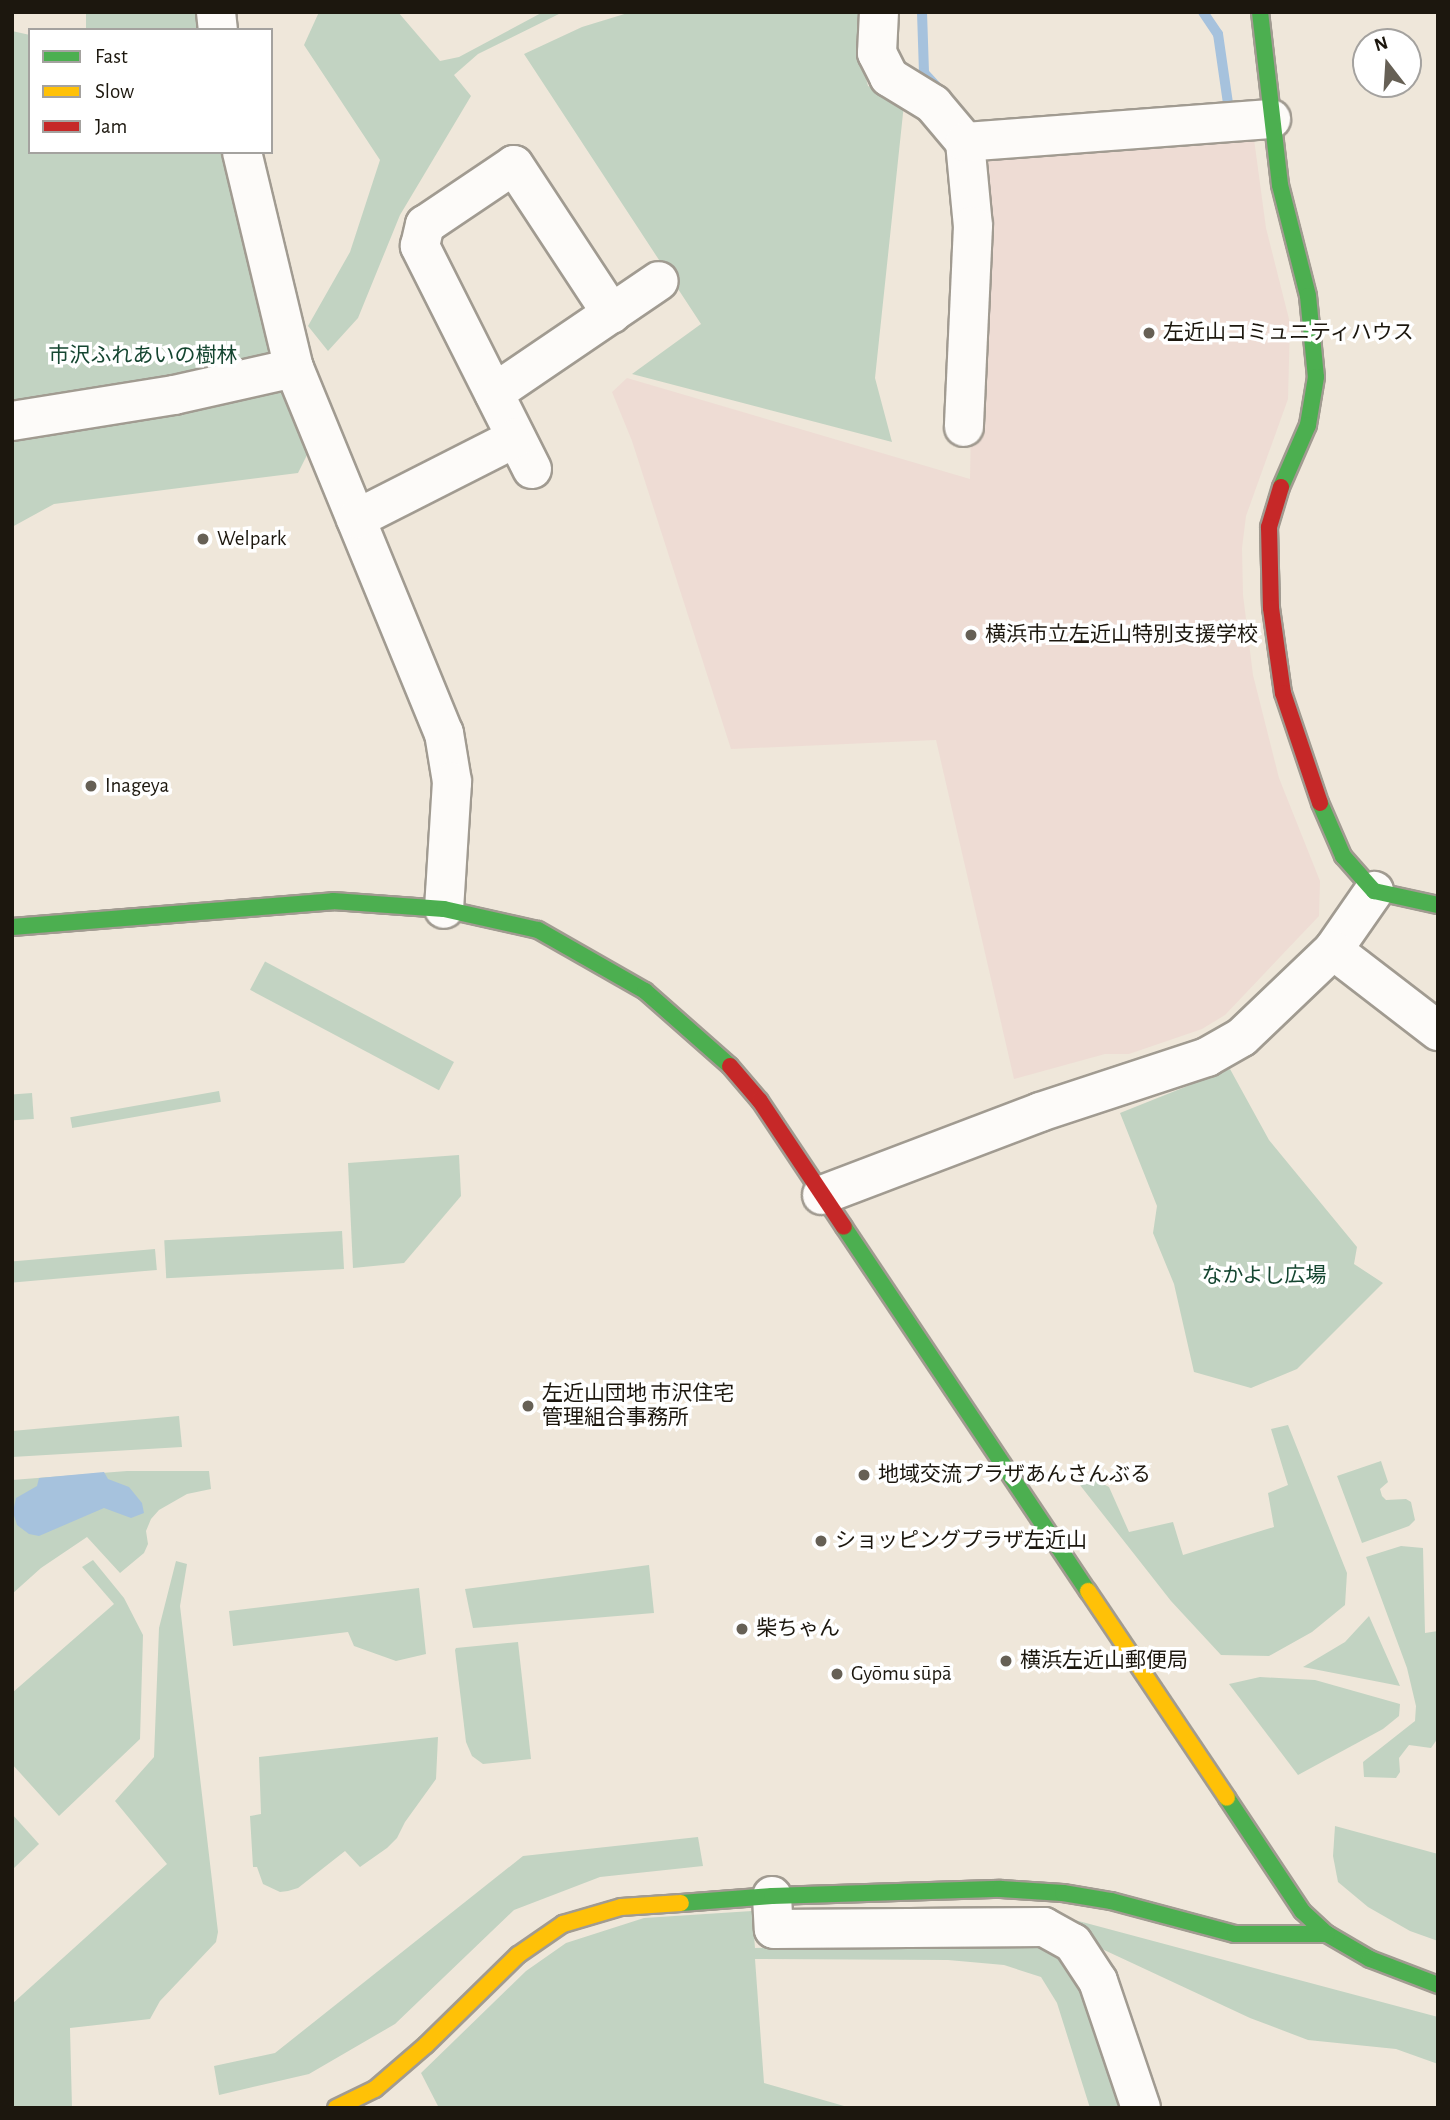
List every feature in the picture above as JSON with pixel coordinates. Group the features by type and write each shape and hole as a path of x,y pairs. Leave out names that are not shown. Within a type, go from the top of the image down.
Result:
{"street":[{"path":"879,12 877,53 889,77 933,104 965,142 973,226 964,427"},
{"path":"1260,12 1280,184 1308,296 1317,387 1308,425 1284,475 1269,527 1271,608 1283,693 1325,816 1343,856 1374,891 1438,905"},
{"path":"965,142 1271,119"},
{"path":"242,154 294,368 444,733 452,782 444,908"},
{"path":"356,519 524,453 420,246 425,225 514,166 612,314"},
{"path":"494,393 659,281"},
{"path":"12,421 174,395 294,368"},
{"path":"822,1195 1040,1112 1207,1057 1242,1037 1333,950 1374,891"},
{"path":"12,927 333,901 444,908 538,930 645,991 719,1053 760,1101 1302,1911 1327,1934 1370,1959 1438,1985"},
{"path":"1333,950 1438,1031"},
{"path":"336,2108 375,2089 426,2045 518,1955 563,1924 621,1907 772,1896 1001,1889 1063,1893 1111,1901 1235,1934 1327,1934"},
{"path":"772,1896 774,1929 1044,1927 1054,1932 1073,1943 1098,1981 1141,2108"}],"shaded area":[{"name":"横浜市立左近山特別支援学校","path":"1254,139 1266,228 1290,323 1288,399 1246,516 1242,548 1243,595 1253,675 1279,778 1320,881 1319,916 1225,1015 1202,1029 1129,1054 1105,1054 1014,1079 936,740 731,749 632,441 612,392 627,378 970,479 976,155"}],"green space":[{"path":"86,12 202,12 202,28 86,28"},
{"path":"319,12 398,12 440,61 459,57 543,12 563,12 478,54 454,75 471,96 400,215 358,318 328,351 308,326 350,252 380,160 304,45"},
{"path":"631,12 865,12 860,54 868,86 904,104 875,378 892,442 632,374 701,324 524,54 582,27"},
{"name":"市沢ふれあいの樹林","path":"12,31 28,35 28,154 230,154 314,441 298,473 54,504 12,527"},
{"path":"265,962 454,1062 439,1090 250,990"},
{"name":"なかよし広場","path":"1230,1069 1269,1140 1357,1247 1354,1264 1383,1283 1297,1369 1251,1388 1194,1372 1174,1284 1153,1233 1157,1206 1120,1113"},
{"path":"219,1091 221,1102 72,1128 70,1117"},
{"path":"32,1093 34,1119 14,1120 12,1094"},
{"path":"459,1155 461,1196 404,1263 353,1268 348,1163"},
{"path":"342,1231 344,1269 166,1278 164,1240"},
{"path":"155,1249 157,1270 13,1282 12,1262"},
{"path":"179,1416 182,1447 12,1457 12,1431"},
{"path":"1288,1425 1347,1573 1345,1605 1312,1632 1269,1656 1221,1655 1171,1601 1076,1480 1088,1476 1109,1487 1129,1532 1173,1522 1183,1555 1274,1527 1268,1493 1288,1485 1271,1429"},
{"path":"1381,1461 1388,1482 1380,1489 1382,1496 1386,1500 1406,1499 1411,1502 1415,1520 1409,1526 1362,1543 1337,1476"},
{"path":"127,1471 209,1471 211,1489 187,1494 159,1510 146,1531 148,1544 144,1553 120,1573 87,1537 41,1568 12,1594 12,1480"},
{"path":"1401,1546 1423,1548 1425,1633 1438,1631 1438,1738 1431,1748 1409,1745 1399,1758 1400,1772 1396,1778 1364,1777 1363,1762 1415,1721 1416,1706 1407,1668 1366,1557"},
{"path":"93,1560 124,1598 143,1635 140,1739 59,1816 12,1764 12,1693 114,1604 82,1567"},
{"path":"176,1561 187,1564 180,1606 218,1932 216,1942 160,2001 150,2019 70,2028 72,2108 12,2108 12,2004 167,1864 115,1801 154,1757 159,1628"},
{"path":"649,1565 654,1613 473,1628 465,1589"},
{"path":"419,1588 426,1654 396,1661 354,1646 348,1632 233,1646 229,1611"},
{"path":"1369,1616 1400,1686 1303,1667 1345,1642"},
{"path":"518,1642 531,1759 483,1764 472,1756 466,1742 455,1650"},
{"path":"1260,1677 1315,1680 1400,1704 1399,1716 1383,1729 1298,1775 1229,1684"},
{"path":"438,1737 436,1779 405,1822 397,1838 387,1848 360,1867 345,1851 298,1888 288,1891 280,1892 263,1884 257,1867 253,1867 250,1816 261,1814 259,1757"},
{"path":"12,1814 39,1844 12,1870"},
{"path":"1335,1826 1438,1854 1438,1941 1410,1931 1368,1907 1338,1882 1333,1856"},
{"path":"698,1837 703,1866 600,1877 514,1910 395,2024 309,2074 219,2095 214,2066 275,2053 523,1856"},
{"path":"752,1911 755,1948 1029,1940 1045,1945 1069,1963 1126,2108 1090,2108 1057,2003 1041,1977 1004,1965 948,1960 755,1959 764,2083 851,2108 439,2108 421,2073 526,1971 566,1943 644,1918"},
{"path":"1071,1919 1438,2017 1438,2064 1396,2049 1308,2040 1250,2018 1102,1949"}],"water":[{"path":"104,1472 108,1479 129,1487 142,1503 144,1513 131,1518 104,1508 39,1536 29,1534 17,1525 13,1512 16,1498 37,1486 39,1478"}],"waterway":[{"path":"922,12 924,73 940,90"},
{"path":"1203,12 1218,34 1228,103"}],"traffic: fast":[{"path":"1260,12 1280,185 1308,296 1316,377 1308,425 1281,487"},
{"path":"1320,803 1343,856 1374,891 1438,905"},
{"path":"12,927 333,901 444,909 538,930 645,991 730,1066"},
{"path":"844,1227 1088,1591"},
{"path":"1227,1798 1302,1911 1327,1934 1370,1959 1438,1985"},
{"path":"681,1903 772,1896 1001,1889 1063,1893 1111,1901 1235,1934 1327,1934"}],"traffic: slow":[{"path":"1088,1591 1227,1798"},
{"path":"336,2108 375,2089 426,2045 518,1955 563,1924 621,1907 681,1903"}],"traffic: jam":[{"path":"1281,487 1269,527 1271,608 1283,693 1320,803"},
{"path":"730,1066 760,1101 844,1227"}],"place":[{"name":"左近山コミュニティハウス","path":"1149,333"},
{"name":"Welpark","path":"203,539"},
{"name":"横浜市立左近山特別支援学校","path":"971,635"},
{"name":"Inageya","path":"91,786"},
{"name":"左近山団地 市沢住宅 管理組合事務所","path":"528,1406"},
{"name":"地域交流プラザあんさんぶる","path":"864,1475"},
{"name":"ショッピングプラザ左近山","path":"821,1541"},
{"name":"柴ちゃん","path":"742,1629"},
{"name":"横浜左近山郵便局","path":"1006,1661"},
{"name":"Gyōmu sūpā","path":"837,1674"}]}
